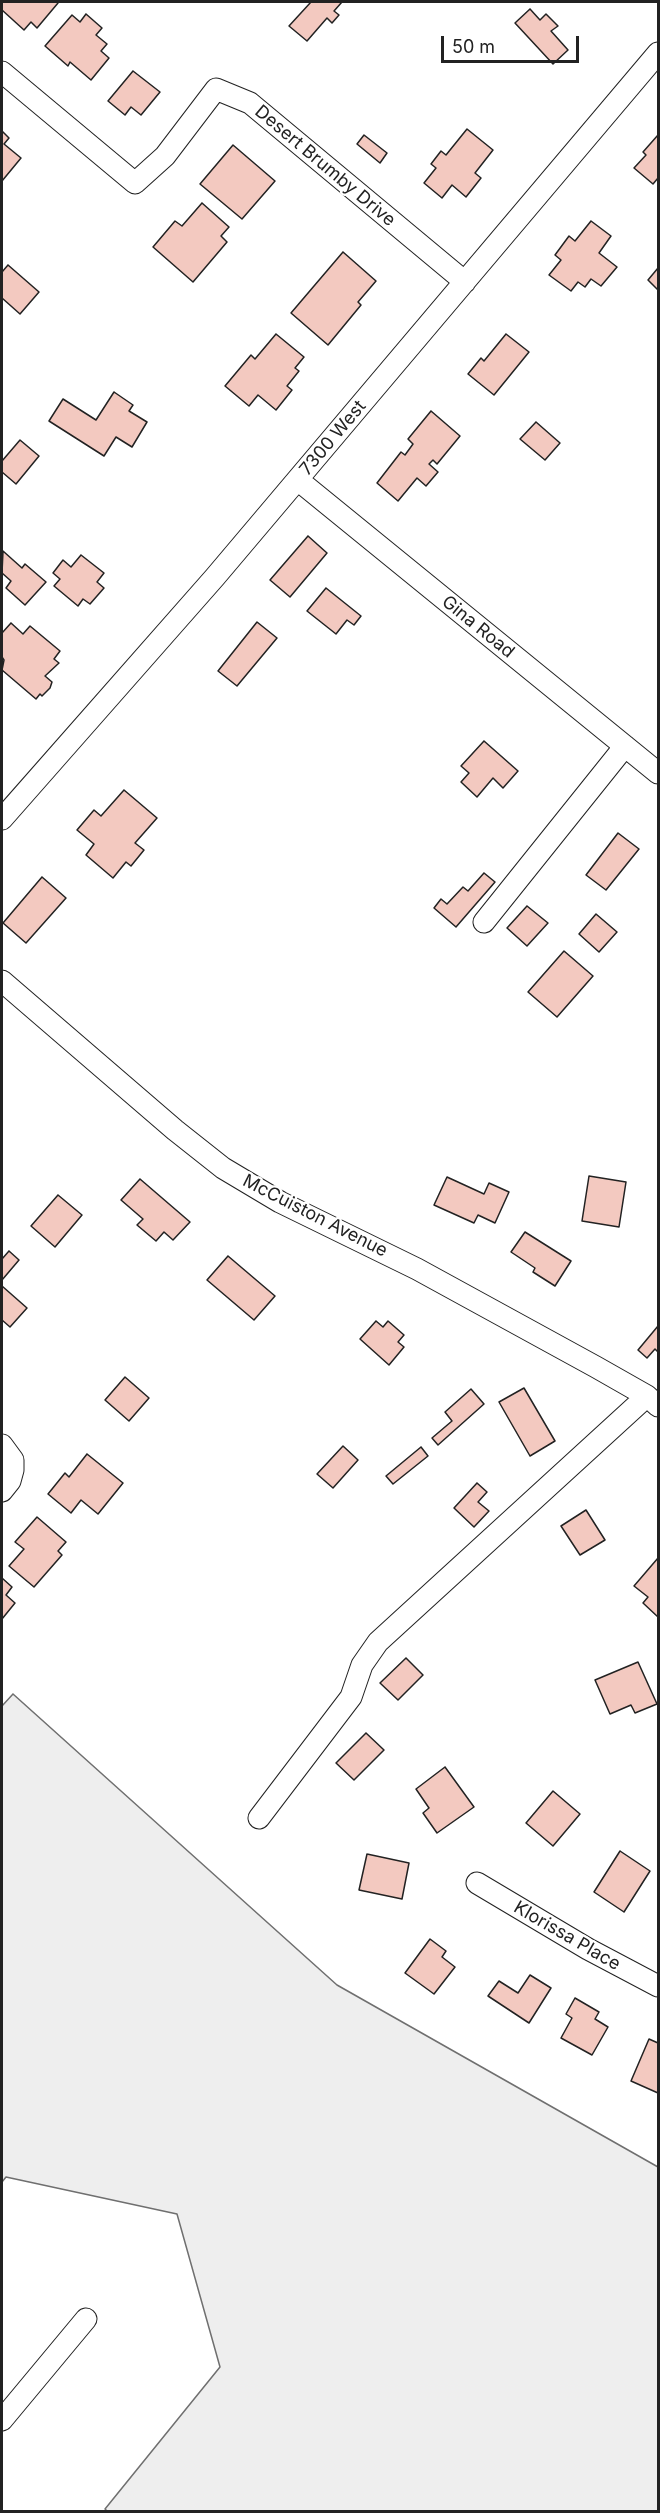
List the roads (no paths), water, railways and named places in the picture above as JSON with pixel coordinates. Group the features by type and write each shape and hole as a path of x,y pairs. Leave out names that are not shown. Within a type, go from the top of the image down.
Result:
{"street":[{"name":"7300 West","path":"2,819 298,480 658,53"},
{"name":"Desert Brumby Drive","path":"2,72 135,183 165,156 216,89 250,103 465,282"},
{"name":"Gina Road","path":"298,480 658,773"},
{"path":"484,922 625,746"},
{"name":"McCuiston Avenue","path":"2,981 175,1130 223,1168 280,1202 417,1269 653,1401"},
{"path":"259,1818 351,1697 362,1665 378,1642 653,1401"},
{"path":"2,1445 13,1460 10,1481 2,1491"},
{"name":"Klorissa Place","path":"477,1883 588,1949 658,1986"},
{"path":"2,2420 86,2319"}]}
